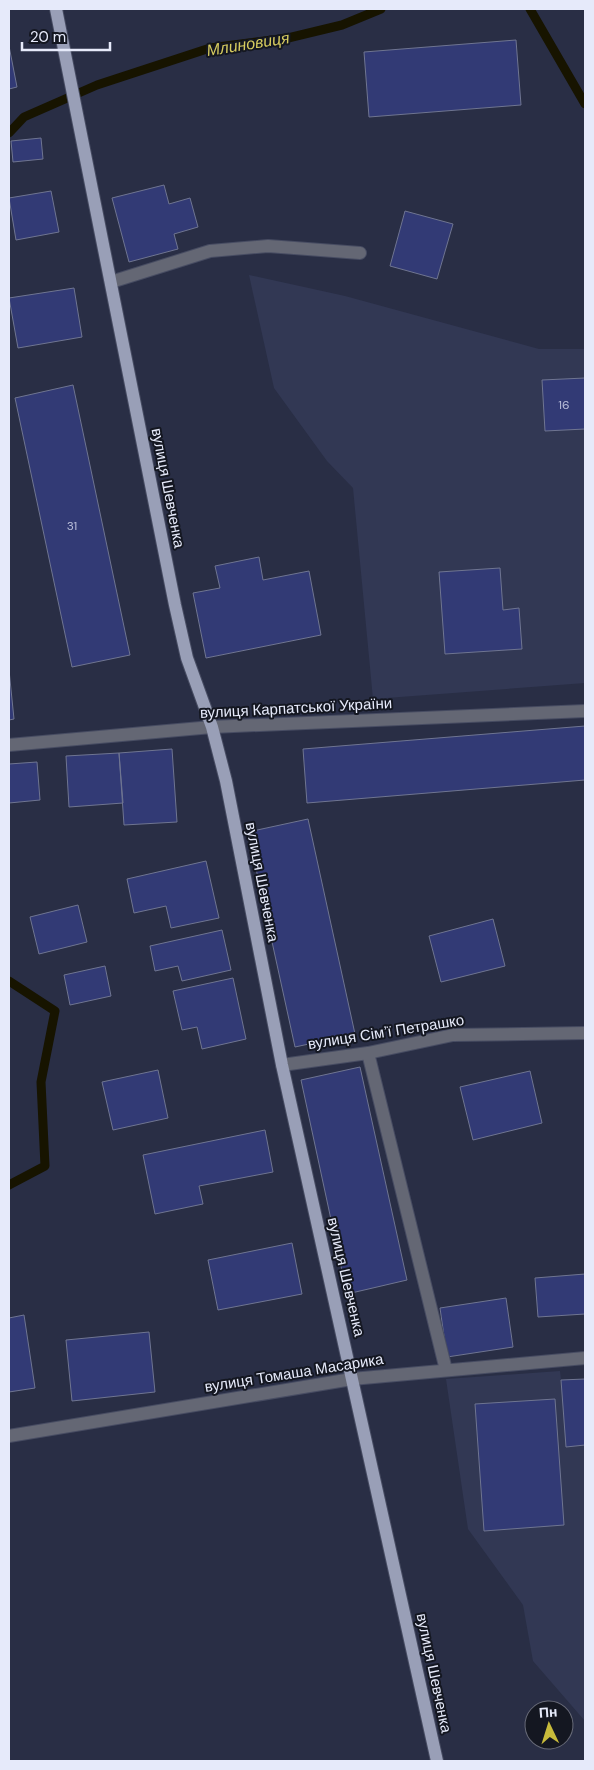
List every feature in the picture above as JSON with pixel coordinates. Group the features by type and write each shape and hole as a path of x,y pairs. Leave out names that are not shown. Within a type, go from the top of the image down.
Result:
{"main road":[{"name":"вулиця Шевченка","path":"56,9 179,623 187,658 212,727 226,781 282,1066 437,1761"}],"street":[{"path":"111,282 210,251 268,246 360,253"},
{"name":"вулиця Карпатської України","path":"9,746 212,727 585,711"},
{"name":"вулиця Сімʼї Петрашко","path":"282,1066 368,1053 453,1035 585,1033"},
{"path":"368,1053 446,1370"},
{"name":"вулиця Томаша Масарика","path":"9,1436 352,1378 585,1358"}],"shaded area":[{"path":"249,275 345,296 539,349 585,349 585,683 373,699 353,488 327,461 274,388"},
{"path":"560,1371 561,1380 585,1379 585,1721 574,1708 574,1700 567,1700 533,1661 523,1605 468,1529 446,1379"}],"building":[{"path":"516,40 521,105 369,117 364,52"},
{"path":"9,46 17,87 9,89"},
{"path":"41,138 43,159 13,162 11,141"},
{"path":"164,185 169,204 190,198 198,227 174,234 178,249 129,262 112,198"},
{"path":"51,191 59,232 16,240 9,198"},
{"path":"405,211 453,224 437,279 390,266"},
{"path":"74,288 82,337 18,348 9,298"},
{"path":"585,378 585,429 545,431 542,380"},
{"path":"73,385 130,655 72,667 15,398"},
{"path":"259,557 263,580 309,571 321,635 206,658 193,593 220,588 215,566"},
{"path":"500,568 503,610 519,608 522,649 445,654 439,572"},
{"path":"9,670 14,719 9,720"},
{"path":"585,726 585,780 307,803 303,749"},
{"path":"172,749 177,822 124,825 119,753"},
{"path":"119,753 123,803 69,807 66,756"},
{"path":"37,762 40,800 9,803 9,764"},
{"path":"308,819 355,1034 295,1047 248,832"},
{"path":"206,861 219,918 171,928 166,906 134,913 127,879"},
{"path":"78,905 87,942 39,954 30,917"},
{"path":"493,919 505,966 441,982 429,936"},
{"path":"222,930 231,970 182,981 178,966 155,971 150,946"},
{"path":"105,966 111,996 70,1005 64,975"},
{"path":"233,978 246,1039 202,1049 197,1027 182,1030 173,991"},
{"path":"360,1067 407,1280 347,1294 301,1080"},
{"path":"158,1070 168,1118 113,1130 102,1082"},
{"path":"530,1071 542,1123 473,1140 460,1087"},
{"path":"265,1130 273,1172 199,1186 203,1204 155,1214 143,1155"},
{"path":"292,1243 302,1294 218,1310 208,1260"},
{"path":"585,1274 585,1314 538,1317 535,1278"},
{"path":"506,1298 513,1347 447,1357 440,1308"},
{"path":"24,1315 35,1388 9,1392 9,1318"},
{"path":"149,1332 155,1392 72,1401 66,1340"},
{"path":"585,1379 585,1445 566,1447 561,1380"},
{"path":"555,1399 564,1525 484,1531 475,1404"}],"waterway":[{"name":"Млиновиця","path":"9,133 24,117 97,85 210,48 288,38 342,25 381,9"},
{"name":"Млиновиця","path":"530,9 585,104"},
{"name":"Млиновиця","path":"9,981 55,1011 41,1082 45,1166 9,1185"}]}
